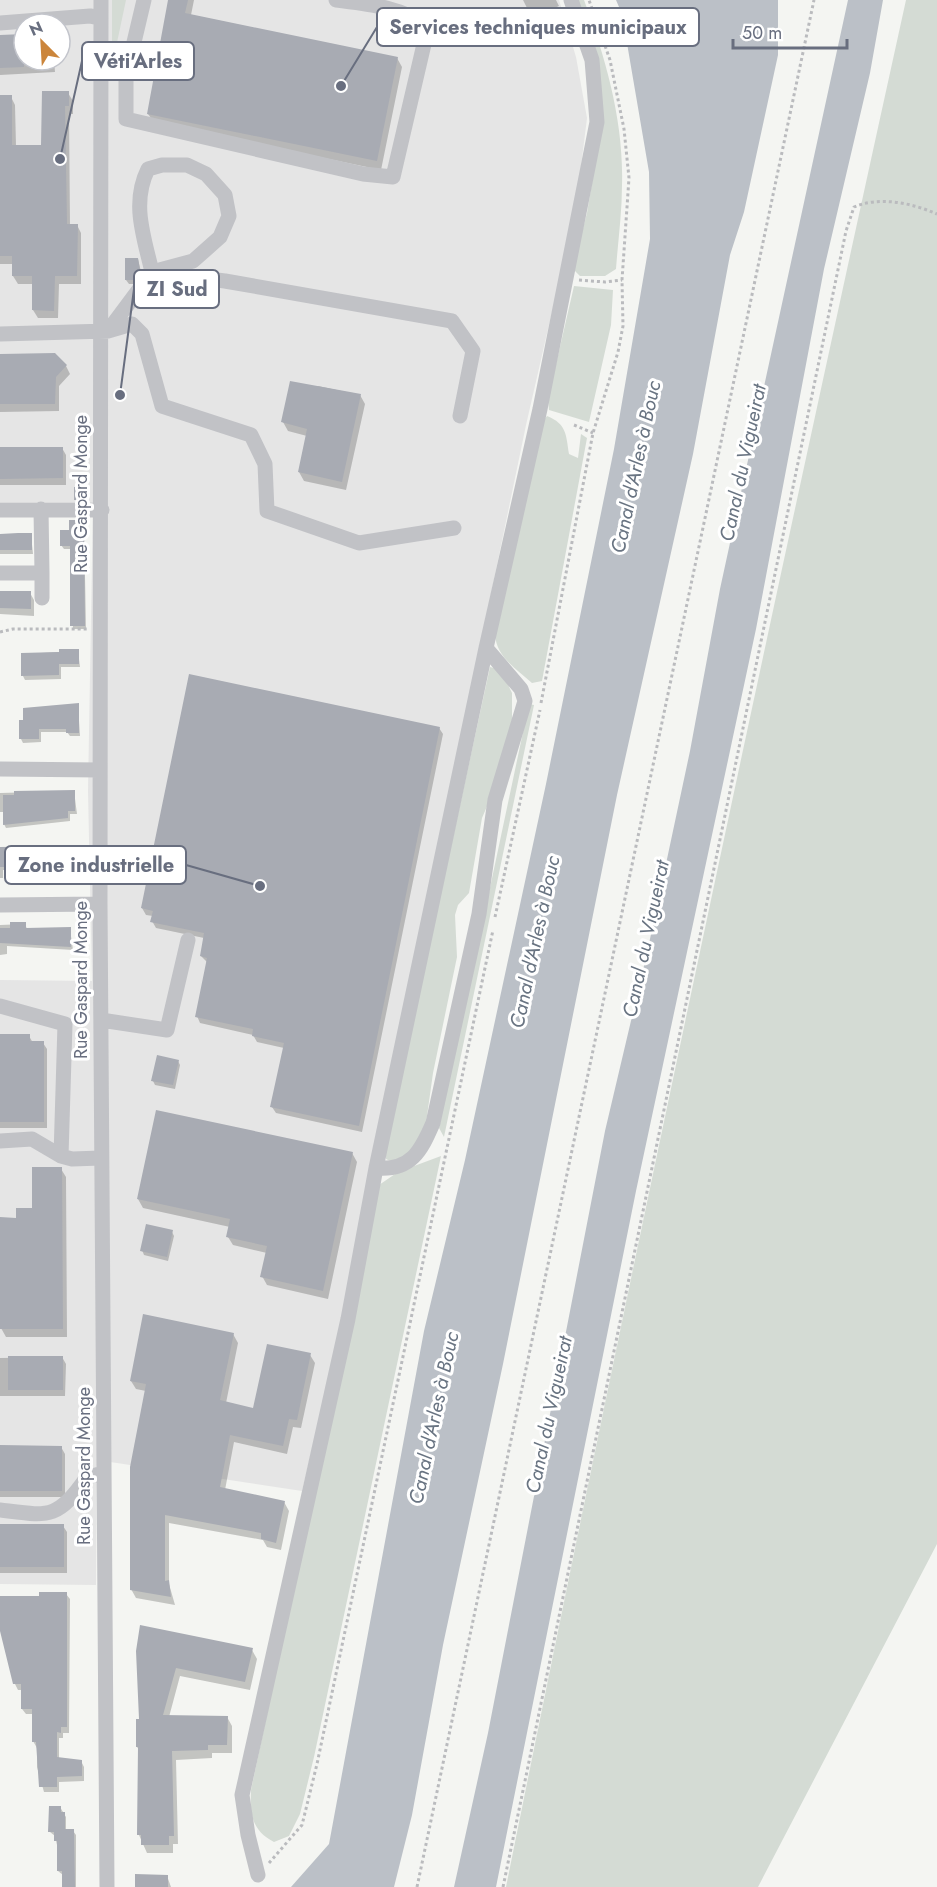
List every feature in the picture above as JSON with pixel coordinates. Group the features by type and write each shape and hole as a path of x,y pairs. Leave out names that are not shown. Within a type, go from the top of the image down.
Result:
{"street":[{"name":"Rue Gaspard Monge","path":"101,0 104,331 100,904 107,1887"},
{"path":"144,0 126,76 126,119 363,174 393,177 428,27 414,16 375,4 336,0"},
{"path":"258,1875 248,1835 242,1795 348,1319 376,1168 486,648 540,409 597,122 592,60 571,0"},
{"path":"0,23 90,16 101,18"},
{"path":"104,331 152,272 193,261 220,237 229,216 225,195 206,174 187,165 162,165 148,169 140,184 138,209 152,272"},
{"path":"152,272 225,281 452,321 473,351 460,416"},
{"path":"0,334 104,331 132,324 142,333 162,406 250,435 265,464 267,511 359,543 454,528"},
{"path":"41,509 42,598"},
{"path":"0,510 102,510"},
{"path":"0,573 42,573"},
{"path":"376,1168 388,1169 401,1165 420,1152 433,1122 479,914 495,800 525,701 521,689 486,648"},
{"path":"0,769 100,770"},
{"path":"0,905 100,904"},
{"path":"101,1020 167,1030 188,940"},
{"path":"0,1006 65,1024 61,1156"},
{"path":"0,1141 32,1139 61,1156 72,1159 101,1158"},
{"path":"0,1510 45,1516 71,1500 87,1477 104,1473"}],"path":[{"path":"417,1887 814,0"},
{"path":"503,1887 846,231 854,207 868,201 883,200 937,214"},
{"path":"565,279 605,282 621,280"},
{"path":"574,425 593,433"},
{"path":"0,632 101,629"}],"shaded area":[{"path":"0,0 559,0 576,57 587,118 576,207 526,425 328,1381 302,1491 97,1460 96,1585 0,1584 0,980 92,981 88,791 93,502 0,502"},
{"path":"112,0 126,0 115,52 112,50"},
{"path":"574,0 584,0 592,22 612,91 620,138 622,195 616,269 605,276 580,276 575,271 575,259 587,213 601,128"},
{"path":"906,0 937,0 937,1544 758,1887 506,1887 702,943"},
{"path":"574,286 613,290 611,325 589,422 549,410 548,399"},
{"path":"547,416 562,427 569,454 578,458 581,434 587,438 542,681 532,683 503,656 495,634 543,421"},
{"path":"490,667 501,670 512,693 512,720 497,783 482,818 469,893 458,905 455,915 457,957 433,1073 426,1123 415,1148 394,1163 386,1159 385,1150"},
{"path":"529,704 534,705 444,1137 439,1128"},
{"path":"441,1156 314,1757 300,1814 289,1836 274,1842 261,1832 253,1820 251,1790 379,1185 398,1172"}],"water":[{"name":"Canal d'Arles à Bouc","path":"616,0 778,0 778,55 744,212 730,255 693,454 617,795 503,1364 443,1645 412,1815 394,1887 291,1887 329,1844 424,1331 465,1160 546,784 614,449 650,239 649,172 622,14"},
{"path":"848,0 883,0 870,73 824,269 756,629 636,1191 496,1887 454,1887 488,1733 605,1131 647,953 690,751 720,589"}],"building":[{"path":"168,0 188,0 185,13 398,57 377,161 147,114"},
{"path":"12,34 12,68 0,68 0,35"},
{"path":"42,91 69,91 69,106 65,106 67,224 78,224 77,276 55,276 54,311 32,310 32,276 12,276 12,256 0,256 0,95 12,95 12,145 41,145"},
{"path":"125,258 138,258 140,271 134,280 125,280"},
{"path":"55,353 67,365 56,377 55,404 0,404 0,354"},
{"path":"290,381 361,394 342,482 298,472 307,429 281,422"},
{"path":"0,447 63,447 63,478 0,479"},
{"path":"74,487 87,488 87,500 74,500"},
{"path":"69,520 84,520 85,626 70,626 70,546 60,546 60,530 69,530"},
{"path":"32,533 32,550 0,550 0,534"},
{"path":"0,591 31,591 31,609 0,608"},
{"path":"59,649 79,649 79,664 59,664 59,675 21,676 21,653 59,652"},
{"path":"189,674 440,727 359,1126 270,1107 284,1043 252,1036 253,1029 195,1017 207,958 200,956 204,933 150,922 153,911 141,908"},
{"path":"79,703 79,733 66,733 66,729 39,729 39,739 19,739 19,720 23,720 23,708"},
{"path":"75,790 75,811 68,811 68,818 3,825 3,795 14,795 14,791"},
{"path":"68,846 68,861 48,863 49,867 0,867 0,847"},
{"path":"10,922 26,922 26,928 71,927 71,947 0,943 0,928 10,928"},
{"path":"0,1034 30,1034 30,1041 44,1041 44,1122 0,1122"},
{"path":"157,1055 179,1060 173,1085 151,1081"},
{"path":"156,1110 353,1152 323,1291 260,1277 267,1246 226,1237 230,1219 137,1199"},
{"path":"32,1167 62,1167 63,1329 0,1329 0,1217 16,1218 16,1208 32,1208"},
{"path":"146,1224 173,1230 167,1257 140,1251"},
{"path":"143,1314 234,1333 220,1400 253,1408 267,1344 311,1353 297,1420 289,1419 283,1446 230,1435 220,1487 285,1501 276,1543 261,1539 261,1533 165,1515 165,1581 169,1580 171,1597 130,1590 130,1467 146,1384 130,1381"},
{"path":"8,1356 63,1356 63,1390 8,1390"},
{"path":"0,1445 62,1446 62,1491 0,1491"},
{"path":"0,1524 64,1524 64,1567 0,1567"},
{"path":"39,1592 67,1592 67,1727 61,1727 61,1733 57,1732 57,1757 82,1760 82,1776 57,1777 57,1787 39,1787 36,1742 32,1742 32,1709 21,1709 21,1684 13,1684 0,1631 0,1596 39,1596"},
{"path":"140,1625 253,1648 245,1682 176,1668 163,1715 228,1716 227,1745 208,1745 208,1750 172,1751 174,1836 169,1836 169,1845 141,1845 141,1835 137,1835 136,1719 139,1719 136,1651"},
{"path":"49,1806 61,1806 61,1812 65,1812 65,1829 74,1829 75,1887 62,1887 62,1871 57,1871 57,1841 54,1841 54,1832 48,1832"},
{"path":"135,1874 168,1875 168,1887 135,1887"}],"place":[{"name":"Services techniques municipaux","path":"341,86"},
{"name":"Véti'Arles","path":"60,159"},
{"name":"ZI Sud","path":"120,395"},
{"name":"Zone industrielle","path":"260,886"}],"water label":[{"name":"Canal du Vigueirat","path":"743,463"},
{"name":"Canal du Vigueirat","path":"646,939"},
{"name":"Canal du Vigueirat","path":"549,1415"}]}
